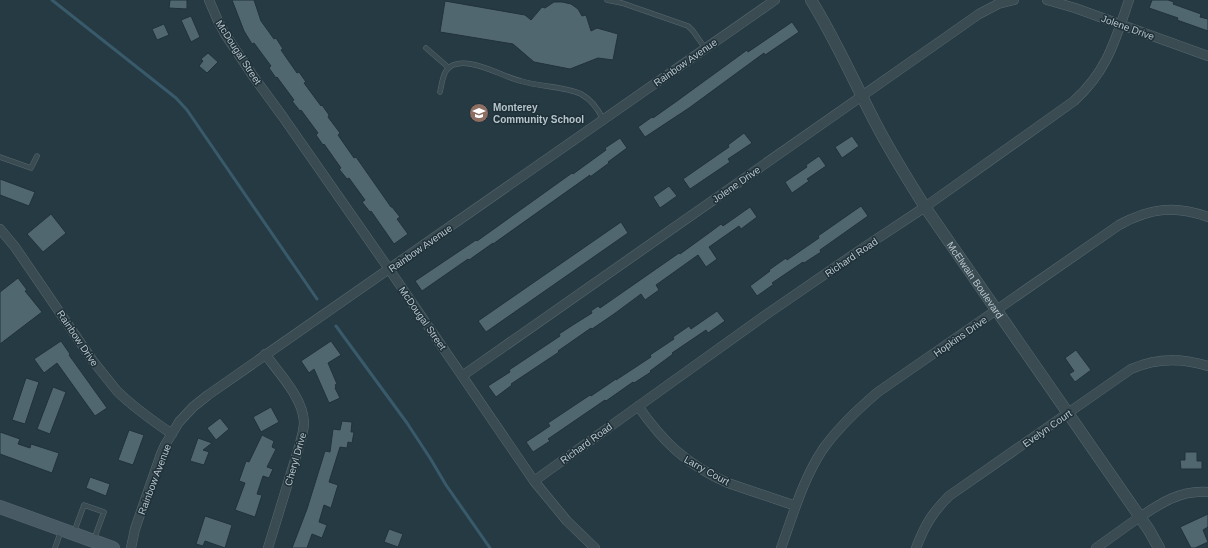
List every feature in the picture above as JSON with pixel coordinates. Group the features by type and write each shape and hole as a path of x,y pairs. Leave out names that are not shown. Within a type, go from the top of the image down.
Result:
{"main road":[{"path":"0,507 113,548"}],"street":[{"name":"McDougal Street","path":"208,0 225,34 253,76 389,269 534,481 567,521 595,548"},
{"name":"Rainbow Avenue","path":"131,548 135,529 165,445 180,422 193,407 265,354 775,0"},
{"name":"McElwain Boulevard","path":"811,0 837,44 894,159 925,208 1149,530 1159,548"},
{"name":"Jolene Drive","path":"462,376 979,14 998,4 1014,0"},
{"name":"Jolene Drive","path":"1047,0 1075,8 1208,56"},
{"name":"Richard Road","path":"534,481 767,314 863,248 925,208 1074,101 1098,75 1105,64 1121,25 1129,0"},
{"name":"Hopkins Drive","path":"781,548 811,470 823,450 842,427 878,392 1128,220 1147,213 1174,209 1186,210 1208,217"},
{"name":"Rainbow Drive","path":"0,229 18,251 93,361 106,377 133,405 172,434"},
{"name":"Cheryl Drive","path":"265,354 296,397 303,415 304,423 303,434 268,548"},
{"name":"Evelyn Court","path":"916,548 925,526 933,514 950,496 1132,369 1155,362 1174,360 1187,361 1208,366"},
{"name":"Larry Court","path":"638,406 652,426 667,443 697,466 718,478 796,506"},
{"path":"1096,548 1161,503 1174,497 1208,492"}],"lane":[{"path":"607,0 622,3 688,26 705,48"},
{"path":"426,48 449,68"},
{"path":"440,92 444,76 452,65 471,64 495,71 521,82 580,94 593,104 603,119"},
{"path":"0,157 31,168 37,156"},
{"path":"55,548 84,505 104,512 93,540"}],"building":[{"path":"170,0 187,0 187,9 169,8"},
{"path":"232,0 254,0 261,21 274,39 276,38 283,49 281,50 297,73 299,72 306,82 304,83 329,115 328,117 340,133 338,135 354,158 356,157 391,207 400,217 397,219 408,234 394,244 371,211 370,212 362,202 365,200 349,178 347,179 339,169 341,168 316,135 318,133 301,110 300,111 292,101 294,100 269,68 271,66 254,43 252,44 244,31"},
{"path":"1152,0 1168,0 1174,2 1173,4 1201,14 1200,17 1208,19 1208,31 1177,20 1178,18 1149,8"},
{"path":"445,1 525,15 531,20 542,7 545,8 554,2 571,4 578,9 582,16 586,15 591,31 597,28 618,34 613,60 598,58 570,69 534,62 513,44 440,32"},
{"path":"191,16 200,37 191,42 181,20"},
{"path":"792,22 799,32 765,55 764,53 689,108 645,137 638,127 652,117 653,118 747,50 748,52"},
{"path":"164,24 169,35 157,40 152,29"},
{"path":"208,53 218,62 207,73 199,66 203,61 201,59"},
{"path":"744,133 752,143 728,159 730,162 690,189 683,179 729,147 728,145"},
{"path":"852,136 859,146 842,158 835,147"},
{"path":"620,138 627,148 608,162 609,163 493,244 469,260 468,259 422,291 415,281 476,240 477,241 572,173 573,174"},
{"path":"819,156 826,166 807,179 809,181 792,193 785,182 807,167 806,165"},
{"path":"0,179 35,192 29,206 0,195"},
{"path":"669,186 677,196 660,208 653,197"},
{"path":"861,206 868,216 820,250 821,252 772,283 774,284 757,296 750,286 770,271 769,270 786,258 787,260 819,238 818,236"},
{"path":"750,207 757,217 741,229 739,226 709,247 717,259 706,267 698,255 656,285 659,290 645,300 641,294 511,384 512,385 496,397 488,386 560,336 559,334 592,313 591,311 598,306 600,308 679,253 680,254 721,224 723,226"},
{"path":"51,214 66,233 43,252 27,234"},
{"path":"621,222 628,233 486,332 478,321"},
{"path":"18,278 27,290 25,291 42,312 0,344 0,292"},
{"path":"717,311 725,321 708,333 706,330 672,353 673,354 650,371 651,372 634,383 633,382 606,401 605,400 548,439 550,441 533,452 526,442 550,426 548,423 651,357 650,355 674,339 673,337 689,326 691,329"},
{"path":"61,341 70,354 69,355 107,408 95,416 57,363 44,373 34,359"},
{"path":"331,341 341,355 328,363 337,384 335,385 335,388 340,398 329,403 314,369 309,373 301,361"},
{"path":"1076,350 1091,370 1075,382 1069,374 1074,371 1065,358"},
{"path":"26,378 39,382 25,424 12,420"},
{"path":"53,387 66,392 50,434 37,429"},
{"path":"271,407 279,422 261,432 253,417"},
{"path":"220,418 229,429 216,440 207,428"},
{"path":"342,421 352,422 351,432 354,432 352,443 348,442 347,448 340,447 329,482 338,485 331,508 324,505 319,522 327,525 322,538 312,534 307,548 292,548 307,509 325,451 330,452 333,429 340,430"},
{"path":"129,430 144,435 133,465 118,460"},
{"path":"0,432 20,439 18,444 30,448 31,444 59,453 52,473 0,454"},
{"path":"262,435 274,441 272,447 276,449 267,467 273,469 269,478 263,476 257,494 262,495 255,517 235,510 245,483 239,481 246,461 249,462"},
{"path":"198,438 212,443 203,450 209,452 204,465 190,461"},
{"path":"1185,452 1197,452 1197,461 1202,461 1202,469 1181,469 1180,460 1185,460"},
{"path":"90,477 110,484 106,496 86,488"},
{"path":"1208,514 1208,527 1203,530 1208,542 1195,548 1191,548 1180,527"},
{"path":"205,516 232,525 225,548 205,541 203,546 196,544"},
{"path":"389,529 403,534 398,547 384,542"}],"waterway":[{"path":"52,0 176,98 187,110 317,299"},
{"path":"336,326 407,423 446,485 490,548"}],"place":[{"name":"Monterey Community School","path":"479,113"}]}
